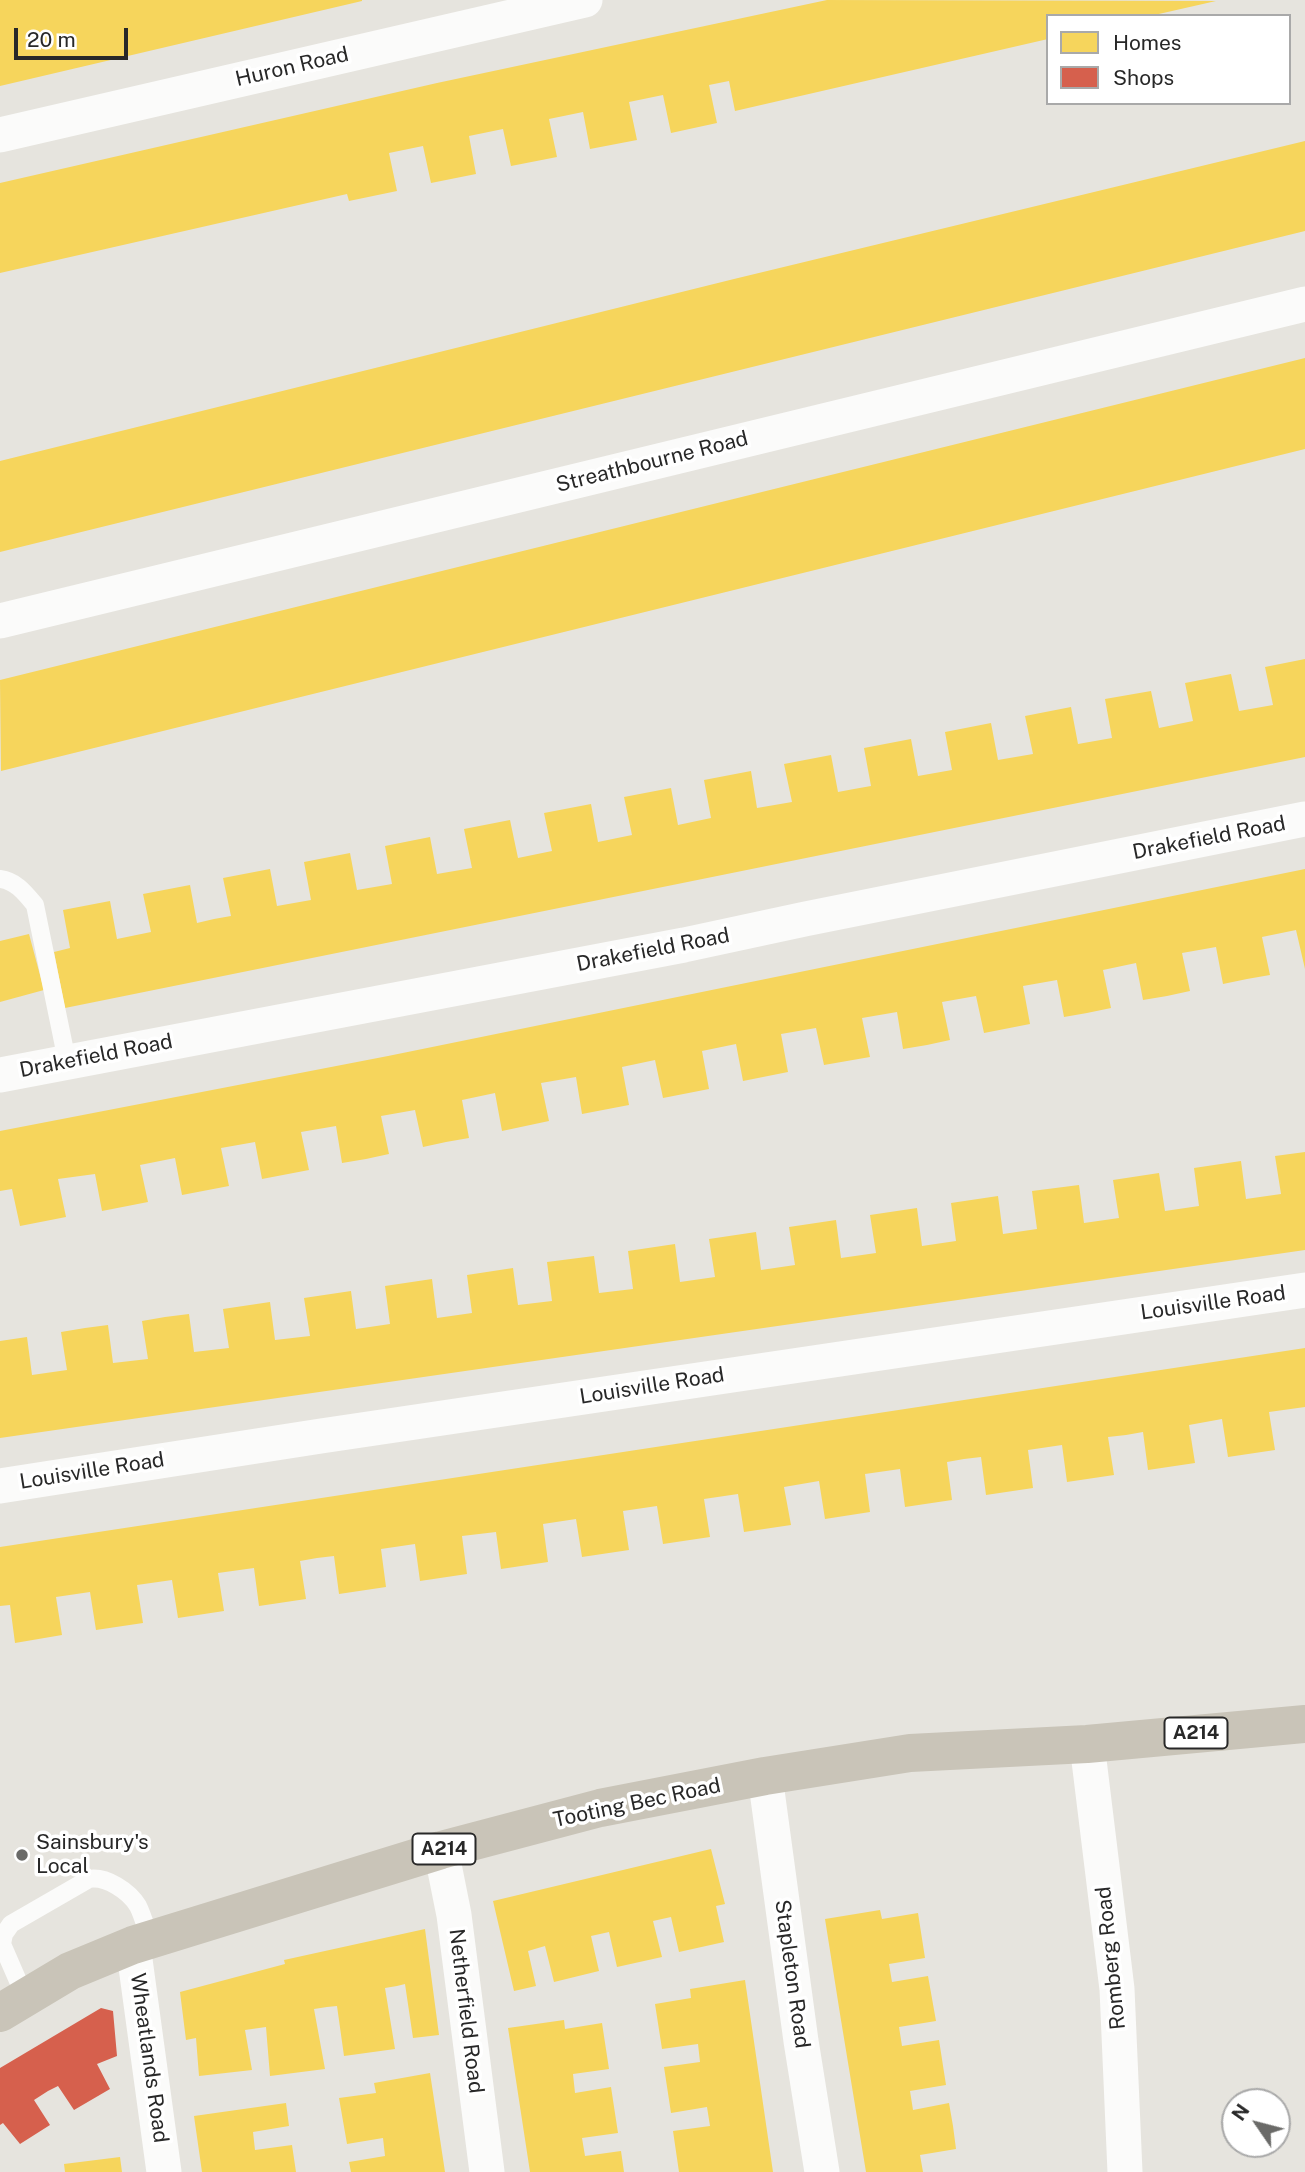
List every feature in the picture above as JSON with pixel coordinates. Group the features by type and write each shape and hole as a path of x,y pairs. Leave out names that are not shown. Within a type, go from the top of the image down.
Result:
{"highway":[{"name":"Tooting Bec Road","path":"12,2005 70,1971 141,1942 441,1850 600,1808 765,1776 910,1753 1087,1744 1305,1724"}],"street":[{"name":"Huron Road","path":"0,135 585,0"},
{"name":"Streathbourne Road","path":"0,621 1305,304"},
{"name":"Drakefield Road","path":"0,1075 684,945 1305,819"},
{"name":"Louisville Road","path":"0,1486 372,1428 1305,1290"},
{"name":"Romberg Road","path":"1087,1744 1117,1989 1125,2172"},
{"name":"Stapleton Road","path":"765,1776 822,2172"},
{"name":"Netherfield Road","path":"441,1850 454,1915 487,2172"},
{"name":"Wheatlands Road","path":"141,1942 164,2172"}],"lane":[{"path":"0,879 4,878 23,890 35,905 67,1061"},
{"path":"12,2005 2,1944 10,1924 89,1879 107,1880 133,1899 138,1907 141,1942"}],"building: Homes":[{"path":"0,0 362,0 362,1 0,86"},
{"path":"827,0 1216,1 1159,14 1046,14 1046,39 735,111 729,81 709,85 717,123 671,133 663,95 629,102 637,140 590,149 583,112 549,119 557,157 511,166 503,129 469,136 476,174 431,183 423,146 389,153 397,191 349,201 347,194 0,273 0,183 437,83"},
{"path":"1305,141 1305,231 0,552 0,461"},
{"path":"1305,358 1305,449 1,771 0,680"},
{"path":"1305,659 1305,757 65,1008 54,952 70,948 63,910 110,901 117,939 151,932 143,894 190,885 197,923 231,916 223,878 270,869 277,906 311,900 304,862 350,853 357,890 392,884 385,846 430,837 437,874 472,868 464,829 510,820 518,858 552,851 544,813 591,804 598,842 632,835 624,797 671,788 678,825 711,818 704,780 751,771 757,808 792,802 784,764 831,755 838,792 871,786 864,748 911,739 918,776 952,770 945,732 991,723 998,760 1033,754 1025,716 1071,707 1078,744 1112,738 1105,699 1151,691 1159,728 1193,721 1185,683 1231,674 1239,711 1273,705 1265,667"},
{"path":"1305,869 1305,969 1296,930 1262,937 1270,975 1223,984 1216,947 1182,953 1190,991 1143,1000 1136,963 1103,970 1111,1008 1087,1013 1064,1017 1057,980 1023,986 1030,1024 984,1033 976,996 942,1002 950,1040 927,1045 903,1049 897,1012 862,1018 870,1057 824,1065 816,1028 781,1034 788,1072 743,1081 736,1044 702,1051 709,1089 663,1098 655,1060 622,1067 629,1105 582,1114 576,1077 541,1083 549,1121 502,1131 495,1093 462,1100 469,1138 423,1147 415,1110 381,1116 389,1154 366,1159 342,1163 336,1126 301,1132 309,1170 262,1179 255,1142 221,1148 229,1186 182,1195 175,1158 140,1165 148,1202 102,1211 95,1174 58,1179 66,1217 20,1226 12,1189 0,1191 0,1131 388,1056"},
{"path":"29,934 44,990 0,1002 0,941"},
{"path":"1305,1152 1305,1250 0,1438 0,1341 27,1337 32,1375 67,1370 61,1332 85,1328 108,1325 113,1363 148,1359 142,1321 165,1317 189,1314 194,1352 229,1348 223,1309 270,1302 275,1340 310,1336 304,1298 351,1291 356,1329 390,1324 385,1286 432,1279 437,1318 472,1313 467,1275 513,1268 518,1305 552,1301 547,1262 594,1256 599,1293 633,1289 628,1251 675,1244 680,1282 715,1277 709,1239 756,1232 761,1270 795,1265 789,1227 836,1220 841,1258 876,1253 870,1215 917,1208 922,1246 956,1241 951,1203 998,1196 1003,1234 1037,1229 1032,1191 1079,1185 1084,1223 1119,1218 1113,1180 1159,1173 1165,1211 1199,1206 1194,1168 1241,1161 1246,1199 1281,1194 1275,1156"},
{"path":"1305,1348 1305,1407 1269,1412 1275,1450 1228,1457 1222,1419 1189,1425 1195,1463 1148,1470 1143,1432 1108,1437 1114,1475 1067,1482 1062,1445 1028,1450 1033,1488 986,1495 981,1457 964,1459 947,1462 952,1500 905,1507 900,1469 865,1474 870,1512 825,1519 819,1481 784,1487 791,1525 744,1532 738,1494 704,1499 710,1537 663,1544 657,1506 623,1511 629,1550 582,1557 576,1519 543,1524 548,1562 501,1569 496,1532 462,1536 467,1574 420,1581 415,1544 381,1549 386,1587 339,1594 334,1556 317,1558 300,1561 306,1599 259,1606 254,1568 218,1573 224,1611 178,1618 172,1580 137,1585 143,1623 96,1630 90,1592 56,1597 62,1635 15,1643 10,1605 0,1606 0,1547"},
{"path":"711,1849 725,1904 716,1906 724,1942 679,1952 671,1917 653,1921 662,1957 617,1967 609,1932 591,1936 599,1971 554,1982 545,1946 528,1951 536,1986 514,1991 493,1901"},
{"path":"880,1910 882,1919 918,1913 925,1958 889,1964 892,1982 928,1976 936,2021 899,2027 902,2046 939,2040 946,2085 910,2091 913,2110 949,2103 956,2149 920,2155 923,2172 866,2172 840,2014 825,1919"},
{"path":"425,1929 439,2035 413,2038 405,1984 385,1988 395,2049 344,2056 337,2006 327,2007 314,2009 325,2069 270,2076 266,2027 245,2030 252,2070 199,2076 196,2038 186,2040 180,1992 285,1964 284,1960"},
{"path":"745,1980 773,2172 679,2172 673,2131 710,2126 707,2107 671,2113 664,2067 700,2062 698,2044 662,2049 655,2004 691,1998 690,1989"},
{"path":"564,2020 565,2029 602,2023 609,2069 573,2074 575,2093 611,2087 618,2133 582,2138 585,2156 621,2151 624,2172 530,2172 508,2028"},
{"path":"430,2073 445,2172 351,2172 349,2162 385,2156 383,2138 347,2144 339,2098 376,2093 374,2083"},
{"path":"286,2103 289,2126 253,2132 255,2150 292,2145 296,2172 202,2172 194,2116"},
{"path":"120,2157 122,2172 65,2172 64,2164"}],"building: Shops":[{"path":"101,2008 113,2011 117,2056 97,2064 110,2089 74,2110 58,2086 48,2091 34,2100 50,2125 20,2144 3,2123 0,2125 0,2068"}],"place":[{"name":"Sainsbury's Local","path":"22,1855"}]}
